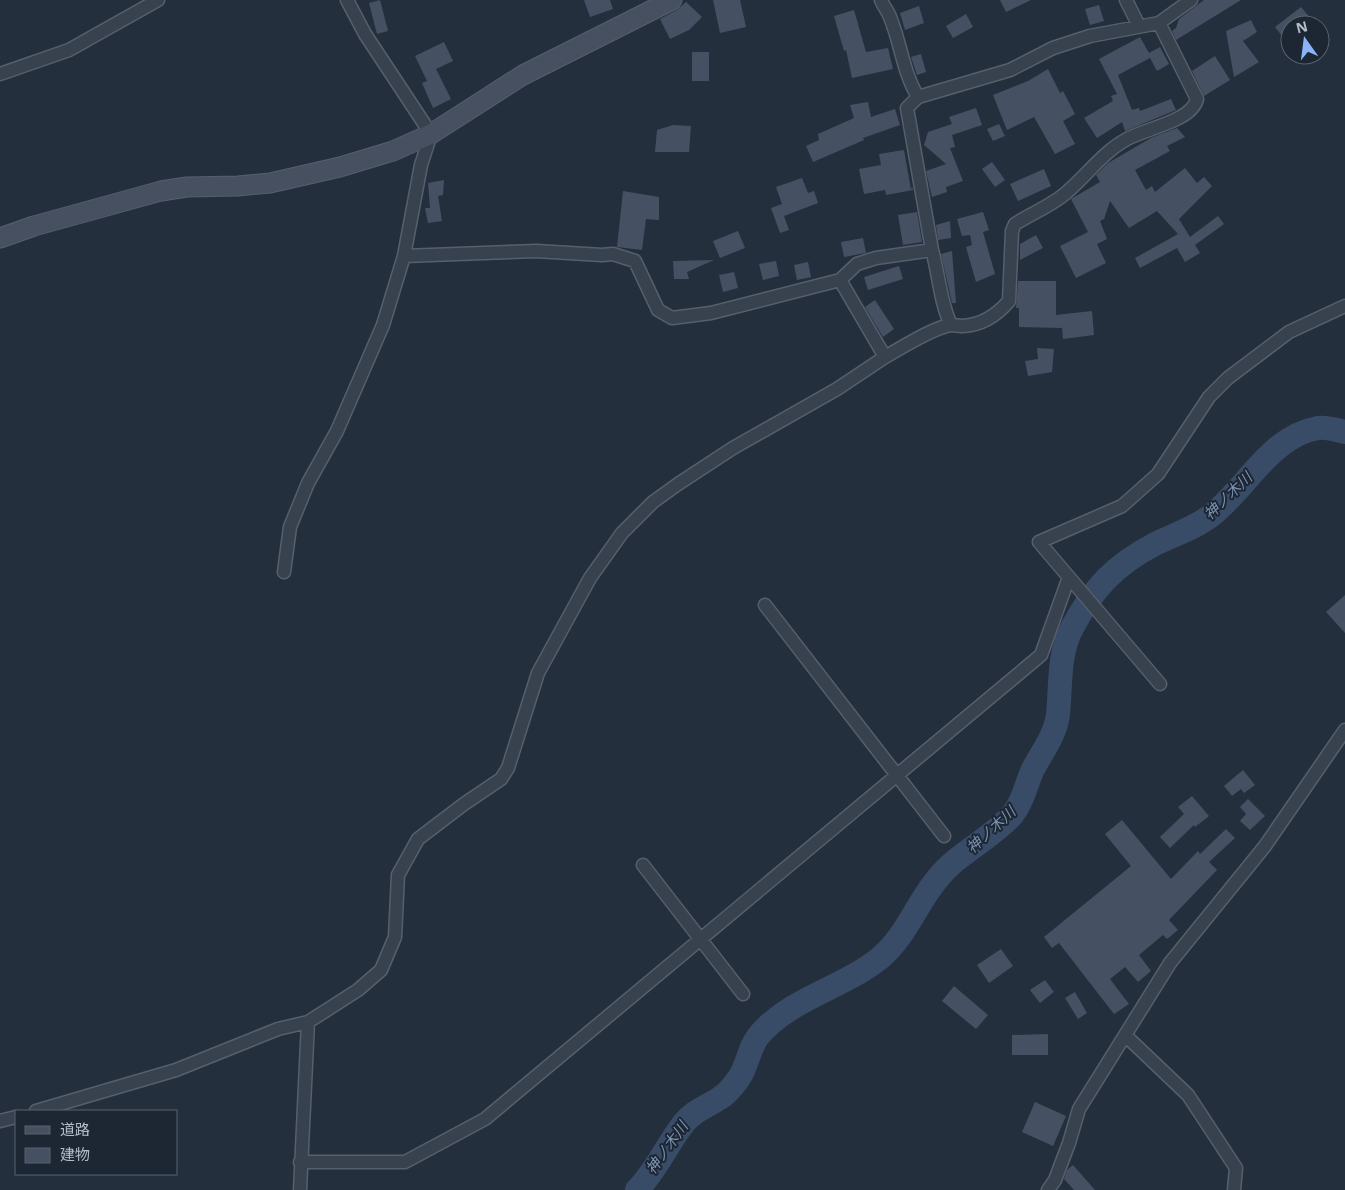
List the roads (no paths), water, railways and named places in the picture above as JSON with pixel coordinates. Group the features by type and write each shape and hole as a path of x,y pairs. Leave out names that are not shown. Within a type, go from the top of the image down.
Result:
{"street":[{"path":"0,74 69,50 158,0"},
{"path":"347,0 365,34 431,134"},
{"path":"0,238 34,226 161,191 186,187 270,183 340,167 394,151 431,134 524,75 672,0"},
{"path":"881,0 890,16 911,85 918,97"},
{"path":"1126,0 1139,26"},
{"path":"951,325 944,310 907,108 918,97 1010,70 1053,48 1090,36 1159,24 1190,0"},
{"path":"39,1110 176,1070 278,1029 308,1022 358,990 381,970 395,936 398,875 407,858 418,839 501,779 508,768 538,673 590,578 622,533 653,502 733,448 837,389 885,357 915,340 951,325 972,325 990,318 1009,301 1012,231 1016,224 1067,192 1099,159 1127,139 1185,116 1195,108 1197,99 1159,24"},
{"path":"284,572 290,527 308,483 337,431 383,325 404,256 421,165 431,134"},
{"path":"404,256 536,251 613,254 635,261 658,310 672,318 710,313 840,280 857,264 876,258 932,250"},
{"path":"840,280 885,357"},
{"path":"1160,684 1039,542 1122,506 1158,474 1209,398 1228,378 1289,332 1345,306"},
{"path":"300,1162 405,1162 485,1119 1041,655 1068,577"},
{"path":"765,605 944,836"},
{"path":"1055,1187 1079,1109 1110,1056 1126,1036 1170,963 1265,846 1345,730"},
{"path":"643,865 743,994"},
{"path":"300,1190 300,1162 307,1083 308,1022"},
{"path":"1126,1036 1188,1095 1236,1168 1234,1190"},
{"path":"0,1121 15,1117"}],"waterway":[{"name":"神ノ木川","path":"637,1190 688,1119 723,1096 735,1084 742,1073 753,1044 760,1034 787,1011 866,968 880,958 897,939 930,888 946,869 995,831 1017,809 1033,769 1055,729 1064,648 1080,614 1106,579 1128,560 1141,552 1192,527 1213,514 1226,503 1273,451 1287,441 1301,433 1318,428 1345,432"}]}
